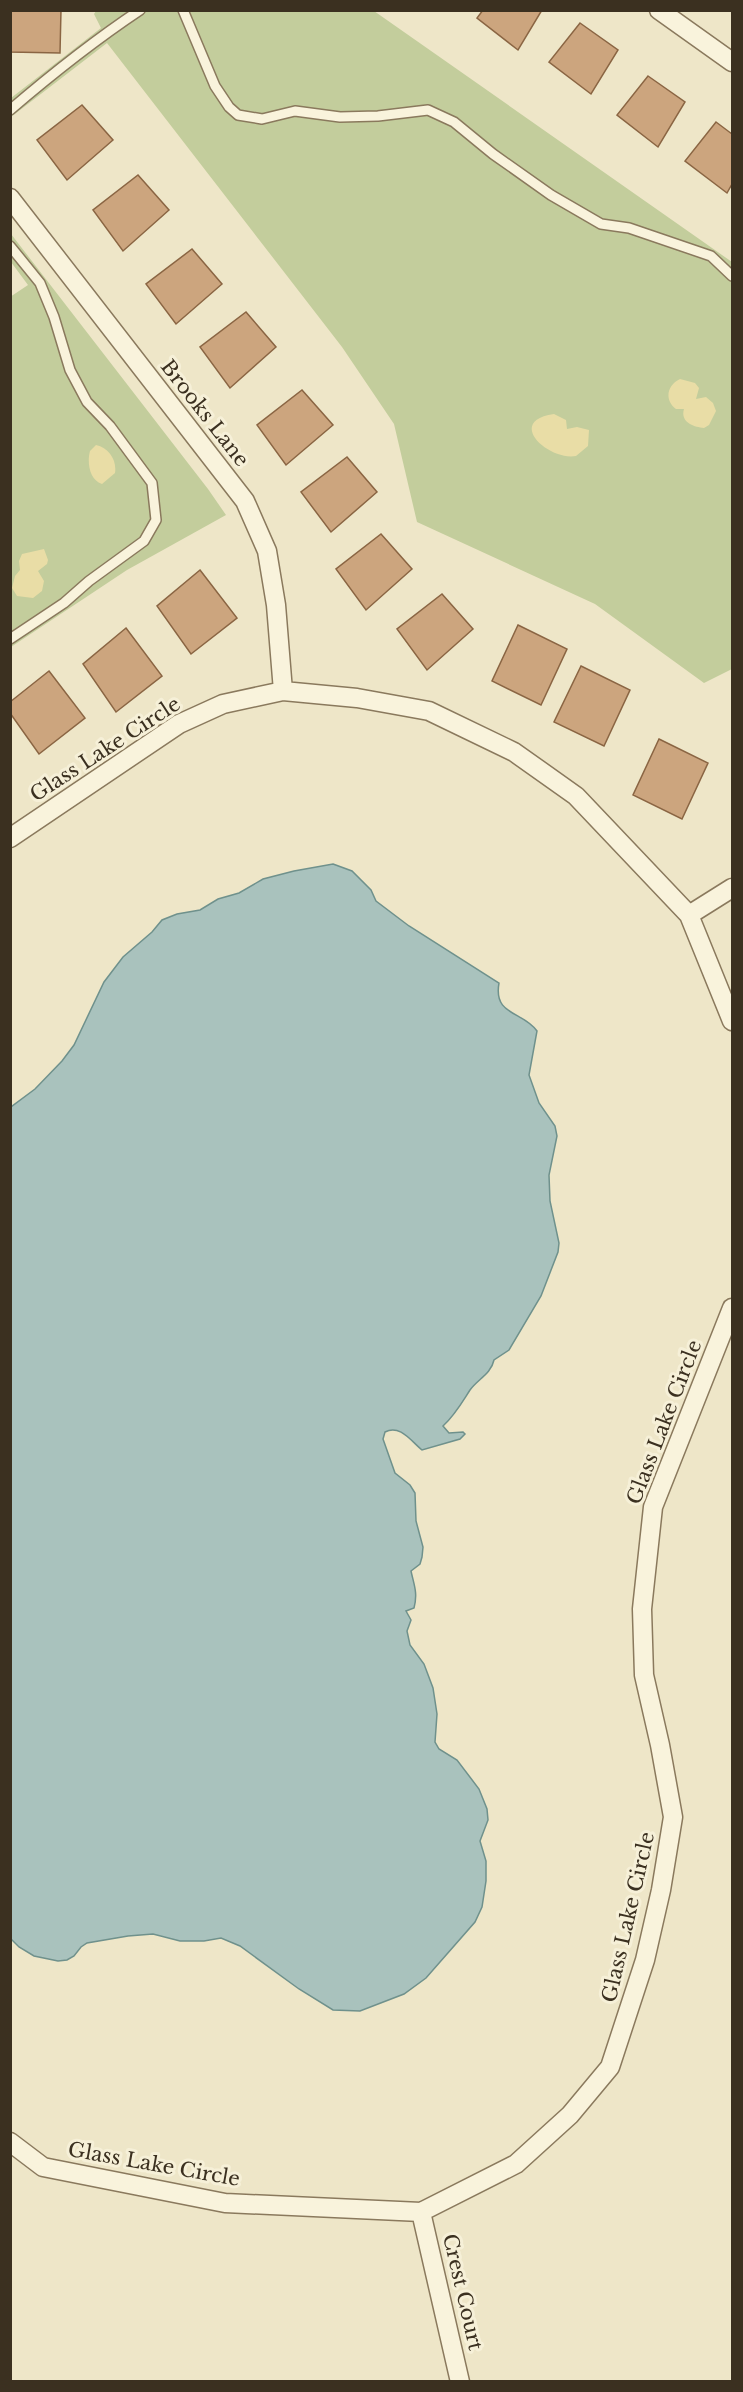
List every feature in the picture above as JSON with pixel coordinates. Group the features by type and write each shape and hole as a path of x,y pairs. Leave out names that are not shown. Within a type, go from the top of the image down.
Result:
{"street":[{"path":"659,10 732,62"},
{"name":"Brooks Lane","path":"10,198 245,501 267,551 276,605 283,691"},
{"name":"Glass Lake Circle","path":"10,838 179,724 223,704 283,691 357,698 429,711 514,752 576,796 689,915 732,1021"},
{"path":"689,915 732,888"},
{"name":"Glass Lake Circle","path":"10,2142 43,2167 225,2203 421,2212 516,2164 570,2115 610,2067 645,1960 661,1890 673,1817 644,1675 642,1609 653,1506 732,1308"},
{"name":"Crest Court","path":"421,2212 460,2382"}],"lane":[{"path":"10,110 85,50 140,10"},
{"path":"183,10 215,86 229,107 238,115 262,120 295,111 340,117 378,116 428,110 454,122 493,154 541,188 601,224 629,228 711,256 732,276"},
{"path":"10,246 40,283 54,317 70,369 87,402 110,426 152,483 156,520 144,541 89,581 64,603 10,639"}],"green space":[{"path":"96,11 374,11 732,262 732,669 704,683 595,604 417,522 394,424 342,347 107,43 11,117 11,98 101,28 94,14"},
{"path":"11,234 226,515 127,570 11,647 10,297 28,285 11,262"}],"sand":[{"path":"680,379 695,383 699,388 696,399 706,397 713,403 716,411 709,425 704,428 688,423 683,414 684,409 676,409 670,401 670,389"},
{"path":"554,414 566,420 567,429 577,427 589,430 588,446 576,456 554,453 536,440 532,432 533,424 540,418"},
{"path":"96,445 108,452 115,464 115,473 102,484 94,479 89,465 90,451"},
{"path":"44,549 47,564 38,571 44,581 42,591 33,598 17,596 12,588 15,576 20,570 19,561 22,554"}],"water":[{"path":"333,864 352,871 371,890 376,901 409,926 499,983 500,1002 537,1031 529,1075 539,1103 555,1126 557,1136 549,1175 550,1201 559,1243 558,1252 541,1296 509,1350 494,1360 487,1373 473,1386 443,1426 449,1433 463,1432 465,1434 460,1439 422,1450 396,1430 385,1432 383,1439 395,1473 410,1485 415,1493 416,1521 423,1547 420,1564 411,1571 416,1598 414,1608 406,1611 411,1620 407,1631 410,1645 424,1664 433,1688 437,1714 435,1742 439,1749 457,1760 479,1789 487,1809 488,1820 480,1841 486,1861 486,1881 482,1907 475,1922 426,1978 404,1994 360,2011 333,2010 299,1989 240,1946 221,1938 180,1941 153,1934 128,1936 87,1943 74,1956 58,1961 34,1956 10,1938 11,1107 35,1089 62,1061 74,1045 104,982 123,957 152,932 162,920 177,914 200,910 218,899 239,893 263,879"}],"building":[{"path":"10,10 61,10 60,53 10,52"},
{"path":"483,10 542,10 518,50 477,18"},
{"path":"580,23 618,50 591,94 549,62"},
{"path":"648,76 685,102 658,147 617,115"},
{"path":"82,105 113,140 67,180 37,140"},
{"path":"716,122 732,134 732,184 727,193 685,161"},
{"path":"138,175 169,210 123,251 93,210"},
{"path":"192,249 222,284 176,324 146,284"},
{"path":"246,312 276,347 230,388 200,347"},
{"path":"302,390 333,425 286,465 257,425"},
{"path":"347,457 377,492 331,532 301,492"},
{"path":"381,534 412,569 366,610 336,569"},
{"path":"200,570 237,618 191,654 157,606"},
{"path":"442,594 473,629 427,670 397,629"},
{"path":"518,625 567,649 541,705 492,681"},
{"path":"126,628 162,676 116,712 83,664"},
{"path":"581,666 630,690 604,746 554,722"},
{"path":"49,671 85,718 39,754 10,713 10,702"},
{"path":"659,739 708,763 682,819 633,795"}]}
